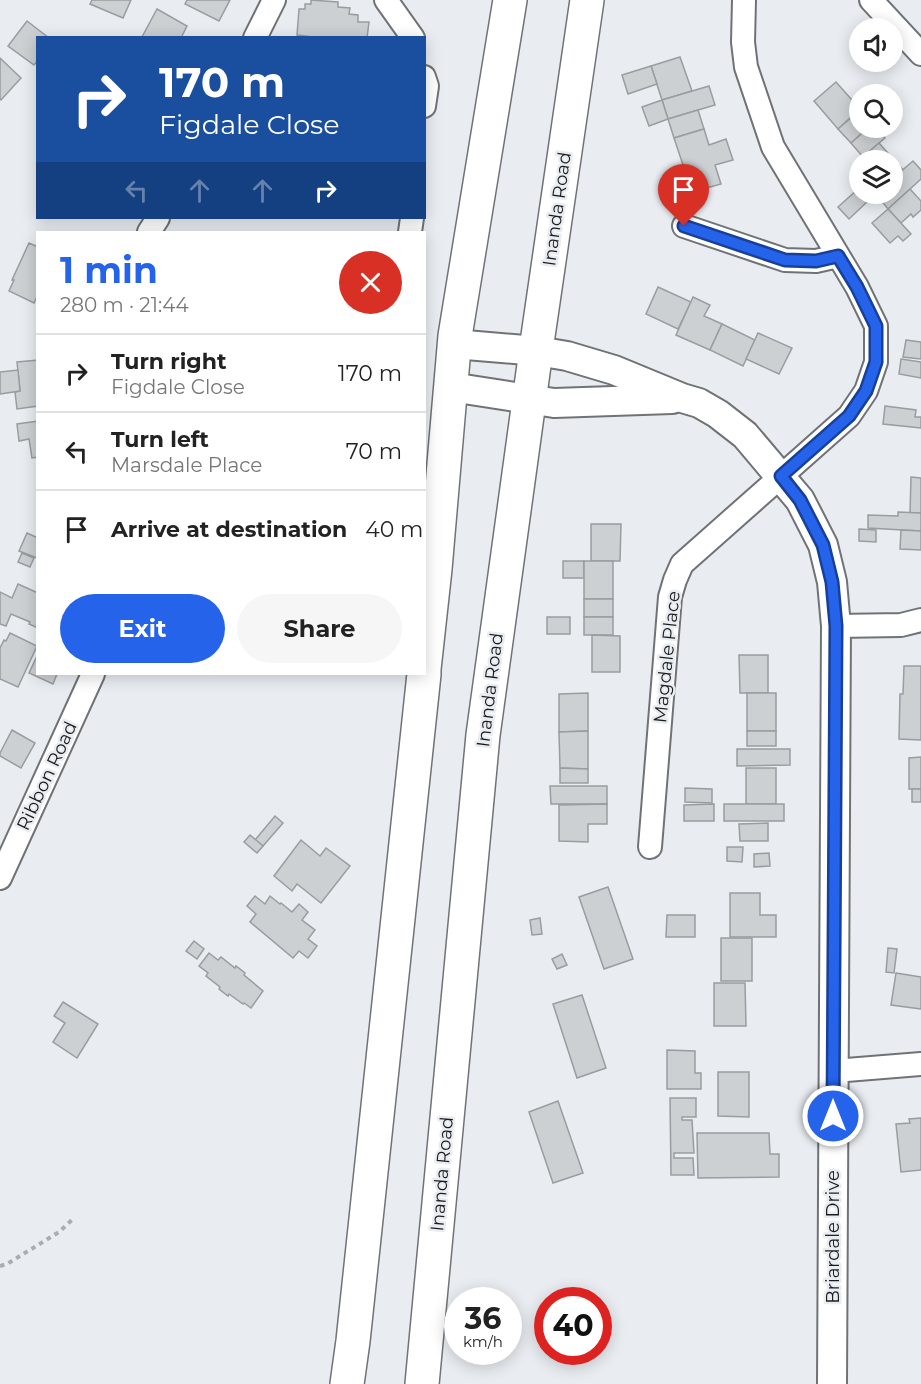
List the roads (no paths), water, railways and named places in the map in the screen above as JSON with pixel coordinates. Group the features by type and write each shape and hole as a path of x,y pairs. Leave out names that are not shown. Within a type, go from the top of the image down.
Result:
{"main road":[{"path":"426,652 454,344 510,0"},
{"name":"Inanda Road","path":"422,1384 483,735 587,0"},
{"path":"347,1384 424,675"}],"street":[{"path":"256,36 274,0"},
{"path":"386,0 412,36"},
{"name":"Magdale Place","path":"650,847 670,597 682,564 849,416 866,391 876,362 876,326 857,287 773,147 746,67 743,42 744,0"},
{"path":"871,0 921,54"},
{"path":"684,226 785,260 816,261 838,256"},
{"name":"Briardale Drive","path":"454,344 537,351 567,356 614,370 699,403 718,414 745,435 781,476 800,500 823,545 832,582 836,626 832,1384"},
{"name":"Briardale Drive","path":"451,387 555,404 682,398"},
{"path":"836,626 901,626 921,620"},
{"name":"Ribbon Road","path":"0,878 93,675"},
{"path":"834,1071 921,1064"}]}
